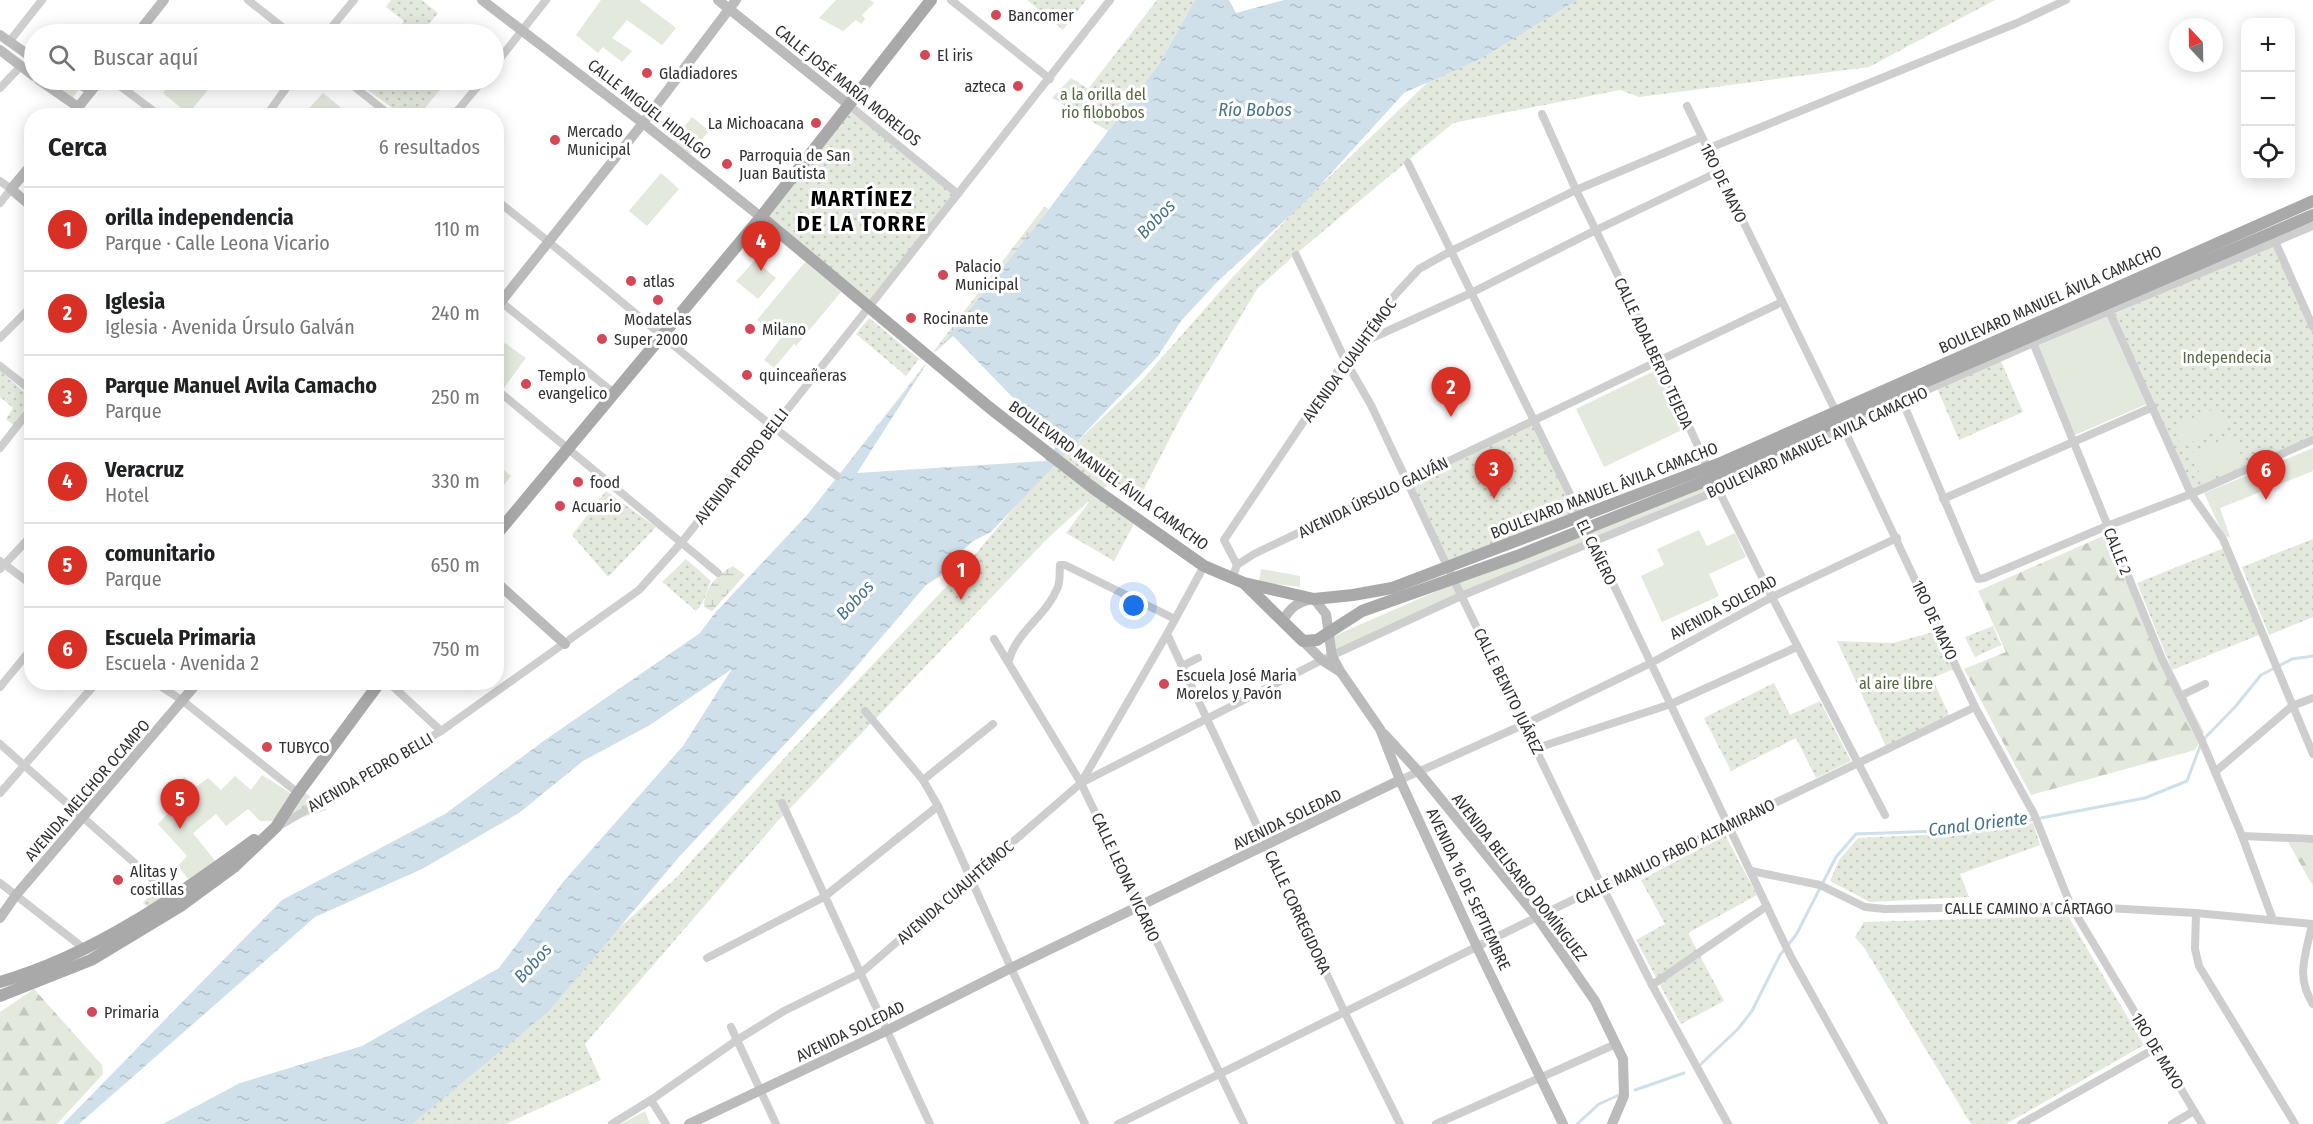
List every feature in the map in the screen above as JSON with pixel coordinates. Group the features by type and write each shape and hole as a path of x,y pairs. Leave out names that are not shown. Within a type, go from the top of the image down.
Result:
{"main road":[{"path":"145,24 164,0"},
{"name":"CALLE MIGUEL HIDALGO","path":"482,0 761,217 933,362"},
{"name":"CALLE JOSÉ MARÍA MORELOS","path":"718,0 732,4 849,105"},
{"path":"504,525 761,217 931,0"},
{"path":"504,298 643,123 732,4"},
{"path":"4,38 24,52"},
{"path":"0,50 24,70"},
{"path":"51,90 72,108"},
{"path":"77,108 90,90"},
{"path":"24,174 11,189 24,200"},
{"name":"BOULEVARD MANUEL ÁVILA CAMACHO","path":"933,362 1093,488 1203,566 1234,572 1244,583 1314,599 1353,595 1392,588 1517,556 1584,523 1713,478 2030,336 2106,309 2271,232 2313,201"},
{"name":"BOULEVARD MANUEL ÁVILA CAMACHO","path":"2030,336 2093,297 2313,215"},
{"name":"BOULEVARD MANUEL ÁVILA CAMACHO","path":"1303,640 1317,640 1362,611 1450,573"},
{"name":"AVENIDA 16 DE SEPTIEMBRE","path":"1244,583 1303,640 1340,671 1380,729 1400,780 1477,947 1563,1124"},
{"path":"504,589 565,644"},
{"path":"1283,621 1298,603 1314,599 1326,614 1327,633"},
{"name":"AVENIDA 16 DE SEPTIEMBRE","path":"1327,633 1327,658"},
{"name":"AVENIDA MELCHOR OCAMPO","path":"0,918 16,895 192,690"},
{"path":"0,996 91,960 182,905 234,867 276,827 298,793 374,690"},
{"name":"AVENIDA BELISARIO DOMÍNGUEZ","path":"1380,729 1418,771 1536,917 1595,1001 1623,1059 1624,1096 1612,1124"},
{"name":"AVENIDA SOLEDAD","path":"689,1124 886,1031 1400,780"},
{"path":"0,982 86,950 173,897 258,837 276,827"}],"street":[{"path":"4,38 42,0"},
{"path":"248,0 278,24"},
{"path":"334,24 354,0"},
{"path":"504,54 546,0"},
{"path":"951,0 1050,79"},
{"name":"AVENIDA PEDRO BELLI","path":"504,687 639,590 681,543 1050,79 1110,0"},
{"path":"1707,149 2017,23 2066,0"},
{"path":"0,88 20,67"},
{"path":"125,90 149,108"},
{"path":"272,108 285,90"},
{"path":"358,90 381,108"},
{"path":"460,108 475,90"},
{"name":"CALLE JOSÉ MARÍA MORELOS","path":"849,105 958,194"},
{"name":"1RO DE MAYO","path":"1687,106 1897,538 1975,707 2034,814 2071,906 2202,1124"},
{"name":"CALLE ADALBERTO TEJEDA","path":"1542,114 1713,478 1797,647 1885,814"},
{"name":"AVENIDA CUAUHTÉMOC","path":"1234,572 1224,540 1345,360 1395,295 1419,269 1576,190 1702,137"},
{"name":"EL CAÑERO","path":"1408,163 1584,523 1791,957 1884,1124"},
{"path":"1356,346 1471,293 1718,172"},
{"path":"0,181 11,189 0,203"},
{"path":"504,206 548,240 772,427 837,476"},
{"path":"2313,226 2271,232 2313,327"},
{"name":"CALLE BENITO JUÁREZ","path":"1296,255 1345,360 1371,405 1602,886 1652,985 1728,1124"},
{"path":"2093,297 2106,309 2191,494 2223,539 2313,754"},
{"name":"AVENIDA ÚRSULO GALVÁN","path":"1234,572 1254,554 1782,302"},
{"path":"504,309 609,389 615,391"},
{"path":"0,338 24,314"},
{"name":"CALLE 2","path":"2030,336 2162,659 2242,836 2273,920"},
{"path":"0,366 24,385"},
{"path":"1899,393 1977,579 2191,494 2313,440"},
{"path":"504,396 718,573"},
{"path":"1943,499 2153,407"},
{"path":"0,447 24,416"},
{"name":"BOULEVARD MANUEL AVILA CAMACHO","path":"1081,783 1327,658 1461,596 1593,542 1713,478"},
{"name":"AVENIDA SOLEDAD","path":"1400,780 1525,724 1651,663 1772,597 1897,538"},
{"path":"24,543 1,565 24,580"},
{"path":"1009,660 1012,648 1045,608 1057,589 1060,565 1065,565 1175,618"},
{"name":"AVENIDA CUAUHTÉMOC","path":"612,1124 651,1101 737,1040 784,1011 861,973 1081,783 1167,634 1203,566"},
{"name":"CALLE CORREGIDORA","path":"1167,634 1345,1013 1400,1124"},
{"name":"CALLE LEONA VICARIO","path":"994,639 1009,660 1081,783 1244,1124"},
{"path":"1537,748 1671,704 1797,647"},
{"path":"0,687 24,658"},
{"path":"1182,666 1198,658"},
{"path":"2180,696 2205,684"},
{"path":"0,793 90,690"},
{"path":"166,690 298,793"},
{"path":"397,690 441,731"},
{"name":"AVENIDA PEDRO BELLI","path":"276,827 441,731 499,690"},
{"path":"2215,772 2292,706 2313,698"},
{"name":"CALLE MANLIO FABIO ALTAMIRANO","path":"1118,1124 1536,917 1728,824 1858,765 1975,707"},
{"path":"864,711 923,780 938,806 1085,1124"},
{"path":"923,780 993,724"},
{"path":"0,744 173,897"},
{"path":"782,802 930,1124"},
{"path":"706,958 824,897 938,806"},
{"path":"2242,836 2313,839"},
{"name":"CALLE CAMINO A CÁRTAGO","path":"1751,872 1820,885 1866,907 1885,909 2071,906 2196,913 2313,924"},
{"path":"0,883 86,950"},
{"path":"1652,985 1767,906"},
{"path":"2196,913 2195,949 2199,966 2295,1124"},
{"path":"2313,924 2302,975 2304,990 2313,1004"},
{"path":"0,1002 15,992 23,975"},
{"path":"731,1027 776,1124"},
{"path":"1436,1124 1616,1044"},
{"path":"2021,1124 2156,1048"},
{"path":"651,1101 666,1124"},
{"path":"2172,1124 2194,1111"}],"green space":[{"path":"391,0 422,0 438,13 429,24 402,24 404,21 386,7"},
{"path":"601,0 639,0 676,28 662,45 627,20 612,38 632,51 622,62 603,47 598,53 576,35"},
{"path":"836,0 870,0 874,3 862,15 865,19 861,24 856,20 843,31 819,18"},
{"path":"1027,0 1086,0 1063,30"},
{"name":"a la orilla del rio filobobos","path":"1157,0 1195,0 1159,64 1108,131 1052,98 1071,78 1088,89"},
{"path":"1555,0 1995,0 1869,67 1639,97 1620,90 1453,123 1257,289 1181,417 1135,506 1109,484 1096,495 1134,524 1114,561 1066,533 1092,498 1048,538 776,823 585,1044 601,1080 506,1124 394,1124 676,878 789,753 963,569 1039,478 1142,380 1298,207 1479,33"},
{"path":"59,90 78,90 72,99"},
{"path":"166,90 207,91 193,108 181,108 163,93"},
{"path":"368,90 440,90 425,108 392,108"},
{"path":"323,93 341,108 309,108"},
{"path":"850,109 958,194 871,303 763,217"},
{"path":"692,117 709,131 690,154 673,141"},
{"path":"661,173 679,189 647,226 629,211"},
{"path":"1044,207 1049,209 937,351 933,352"},
{"name":"Independecia","path":"2276,243 2313,329 2313,438 2191,491 2114,314"},
{"path":"755,260 776,278 758,299 736,281"},
{"path":"805,262 841,292 796,346 794,344 774,368 764,360 781,338 757,320"},
{"path":"2109,315 2147,404 2075,435 2037,346"},
{"path":"869,318 919,359 906,376 856,334"},
{"path":"504,344 526,358 504,388"},
{"path":"2001,361 2023,412 1959,440 1937,388"},
{"path":"925,364 928,366 838,476"},
{"path":"1656,370 1684,429 1604,467 1576,409"},
{"path":"0,371 24,392 24,410 14,426 6,419 13,408 0,397"},
{"path":"2219,407 2228,427 2182,446 2174,426"},
{"path":"1534,421 1577,513 1449,564 1410,486"},
{"path":"1840,421 1844,429 1719,490 1593,540 1589,530"},
{"path":"2233,436 2245,464 2203,481 2191,453"},
{"path":"2313,448 2313,471 2220,508 2230,537 2224,536 2204,493"},
{"path":"504,470 511,476 504,485"},
{"path":"606,491 656,527 608,577 572,535"},
{"path":"1699,530 1707,546 1735,533 1746,557 1709,574 1719,596 1662,622 1641,576 1664,565 1657,549"},
{"path":"1586,531 1590,541 1462,595 1457,583"},
{"path":"2103,536 2204,732 2195,750 2031,795 1964,669 2006,652 1978,591"},
{"path":"2313,539 2313,617 2269,635 2242,567"},
{"path":"2224,548 2259,635 2172,670 2137,583"},
{"path":"686,559 711,581 702,604 696,611 662,582"},
{"path":"733,566 745,575 712,611 704,607 706,594 713,582"},
{"path":"1261,569 1300,576 1300,587 1259,582"},
{"path":"1455,583 1460,595 1336,650 1334,636"},
{"path":"1993,626 2001,645 1975,657 1965,637"},
{"name":"al aire libre","path":"1937,631 1954,669 1932,678 1950,717 1886,747 1837,641 1893,643"},
{"name":"al aire libre","path":"1774,683 1790,715 1820,701 1851,761 1816,778 1796,738 1731,771 1704,718"},
{"path":"262,775 292,794 275,821 260,821 248,809 226,826 216,814 193,833 216,862 188,879 178,866 187,856 158,824 178,803 169,795 184,777 197,786 208,778 221,790 235,776 251,790"},
{"path":"302,790 327,810 279,824"},
{"path":"2033,823 2040,845 1960,874 1969,897 1870,902 1830,881 1839,860 1858,838 1964,833"},
{"path":"1725,835 1757,895 1688,933 1724,1001 1681,1024 1636,940 1665,924 1641,880"},
{"path":"2288,842 2313,843 2313,886"},
{"path":"157,886 170,896 150,910 143,903"},
{"path":"2068,916 2144,1045 2006,1124 1971,1124 1865,949 1855,937 1864,922"},
{"path":"34,989 102,1065 103,1074 57,1124 0,1124 0,1012"},
{"path":"645,1111 650,1124 621,1124"}],"water":[{"name":"Río Bobos","path":"1195,0 1229,0 1236,13 1284,0 1577,0 1480,59 1404,93 1305,202 1219,280 1181,321 1158,356 991,532 975,540 950,560 945,573 926,585 845,680 679,857 548,1012 412,1124 163,1124 240,1083 362,1046 499,968 563,882 683,746 732,669 650,725 583,761 519,813 422,869 315,917 79,1124 63,1124 282,900 445,814 545,740 700,633 714,614 807,515 924,368 868,456 949,339 937,351 1159,64"}],"pier":[{"path":"953,336 1058,444 1045,461 857,473 926,365 927,367 937,351"}],"waterway":[{"name":"Canal Oriente","path":"1701,1064 1738,1029 1752,1011 1780,955 1796,935 1836,857 1856,834 1966,830 2145,798 2187,781 2202,741 2235,707 2261,675 2292,659 2313,656"},
{"name":"Canal Oriente","path":"1635,1090 1684,1073"},
{"name":"Canal Oriente","path":"1577,1124 1599,1104 1619,1095"}],"place":[{"name":"Bancomer","path":"996,15"},
{"name":"El iris","path":"925,55"},
{"name":"Gladiadores","path":"647,73"},
{"name":"azteca","path":"1018,86"},
{"name":"La Michoacana","path":"816,123"},
{"name":"Mercado Municipal","path":"555,140"},
{"name":"Parroquia de San Juan Bautista","path":"727,164"},
{"name":"Veracruz","path":"761,271"},
{"name":"Palacio Municipal","path":"943,275"},
{"name":"atlas","path":"631,281"},
{"name":"Modatelas","path":"658,300"},
{"name":"Rocinante","path":"911,318"},
{"name":"Milano","path":"750,329"},
{"name":"Super 2000","path":"602,339"},
{"name":"quinceañeras","path":"747,375"},
{"name":"Templo evangelico","path":"526,384"},
{"name":"Iglesia","path":"1451,417"},
{"name":"food","path":"578,482"},
{"name":"Parque Manuel Avila Camacho","path":"1494,499"},
{"name":"Escuela Primaria","path":"2266,500"},
{"name":"Acuario","path":"560,506"},
{"name":"orilla independencia","path":"961,600"},
{"name":"Escuela José Maria Morelos y Pavón","path":"1164,684"},
{"name":"TUBYCO","path":"267,747"},
{"name":"comunitario","path":"180,829"},
{"name":"Alitas y costillas","path":"118,880"},
{"name":"Primaria","path":"92,1012"}],"district":[{"name":"MARTÍNEZ DE LA TORRE","path":"862,210"}],"water label":[{"name":"Bobos","path":"1156,219"},
{"name":"Bobos","path":"855,600"},
{"name":"Bobos","path":"533,963"}]}
